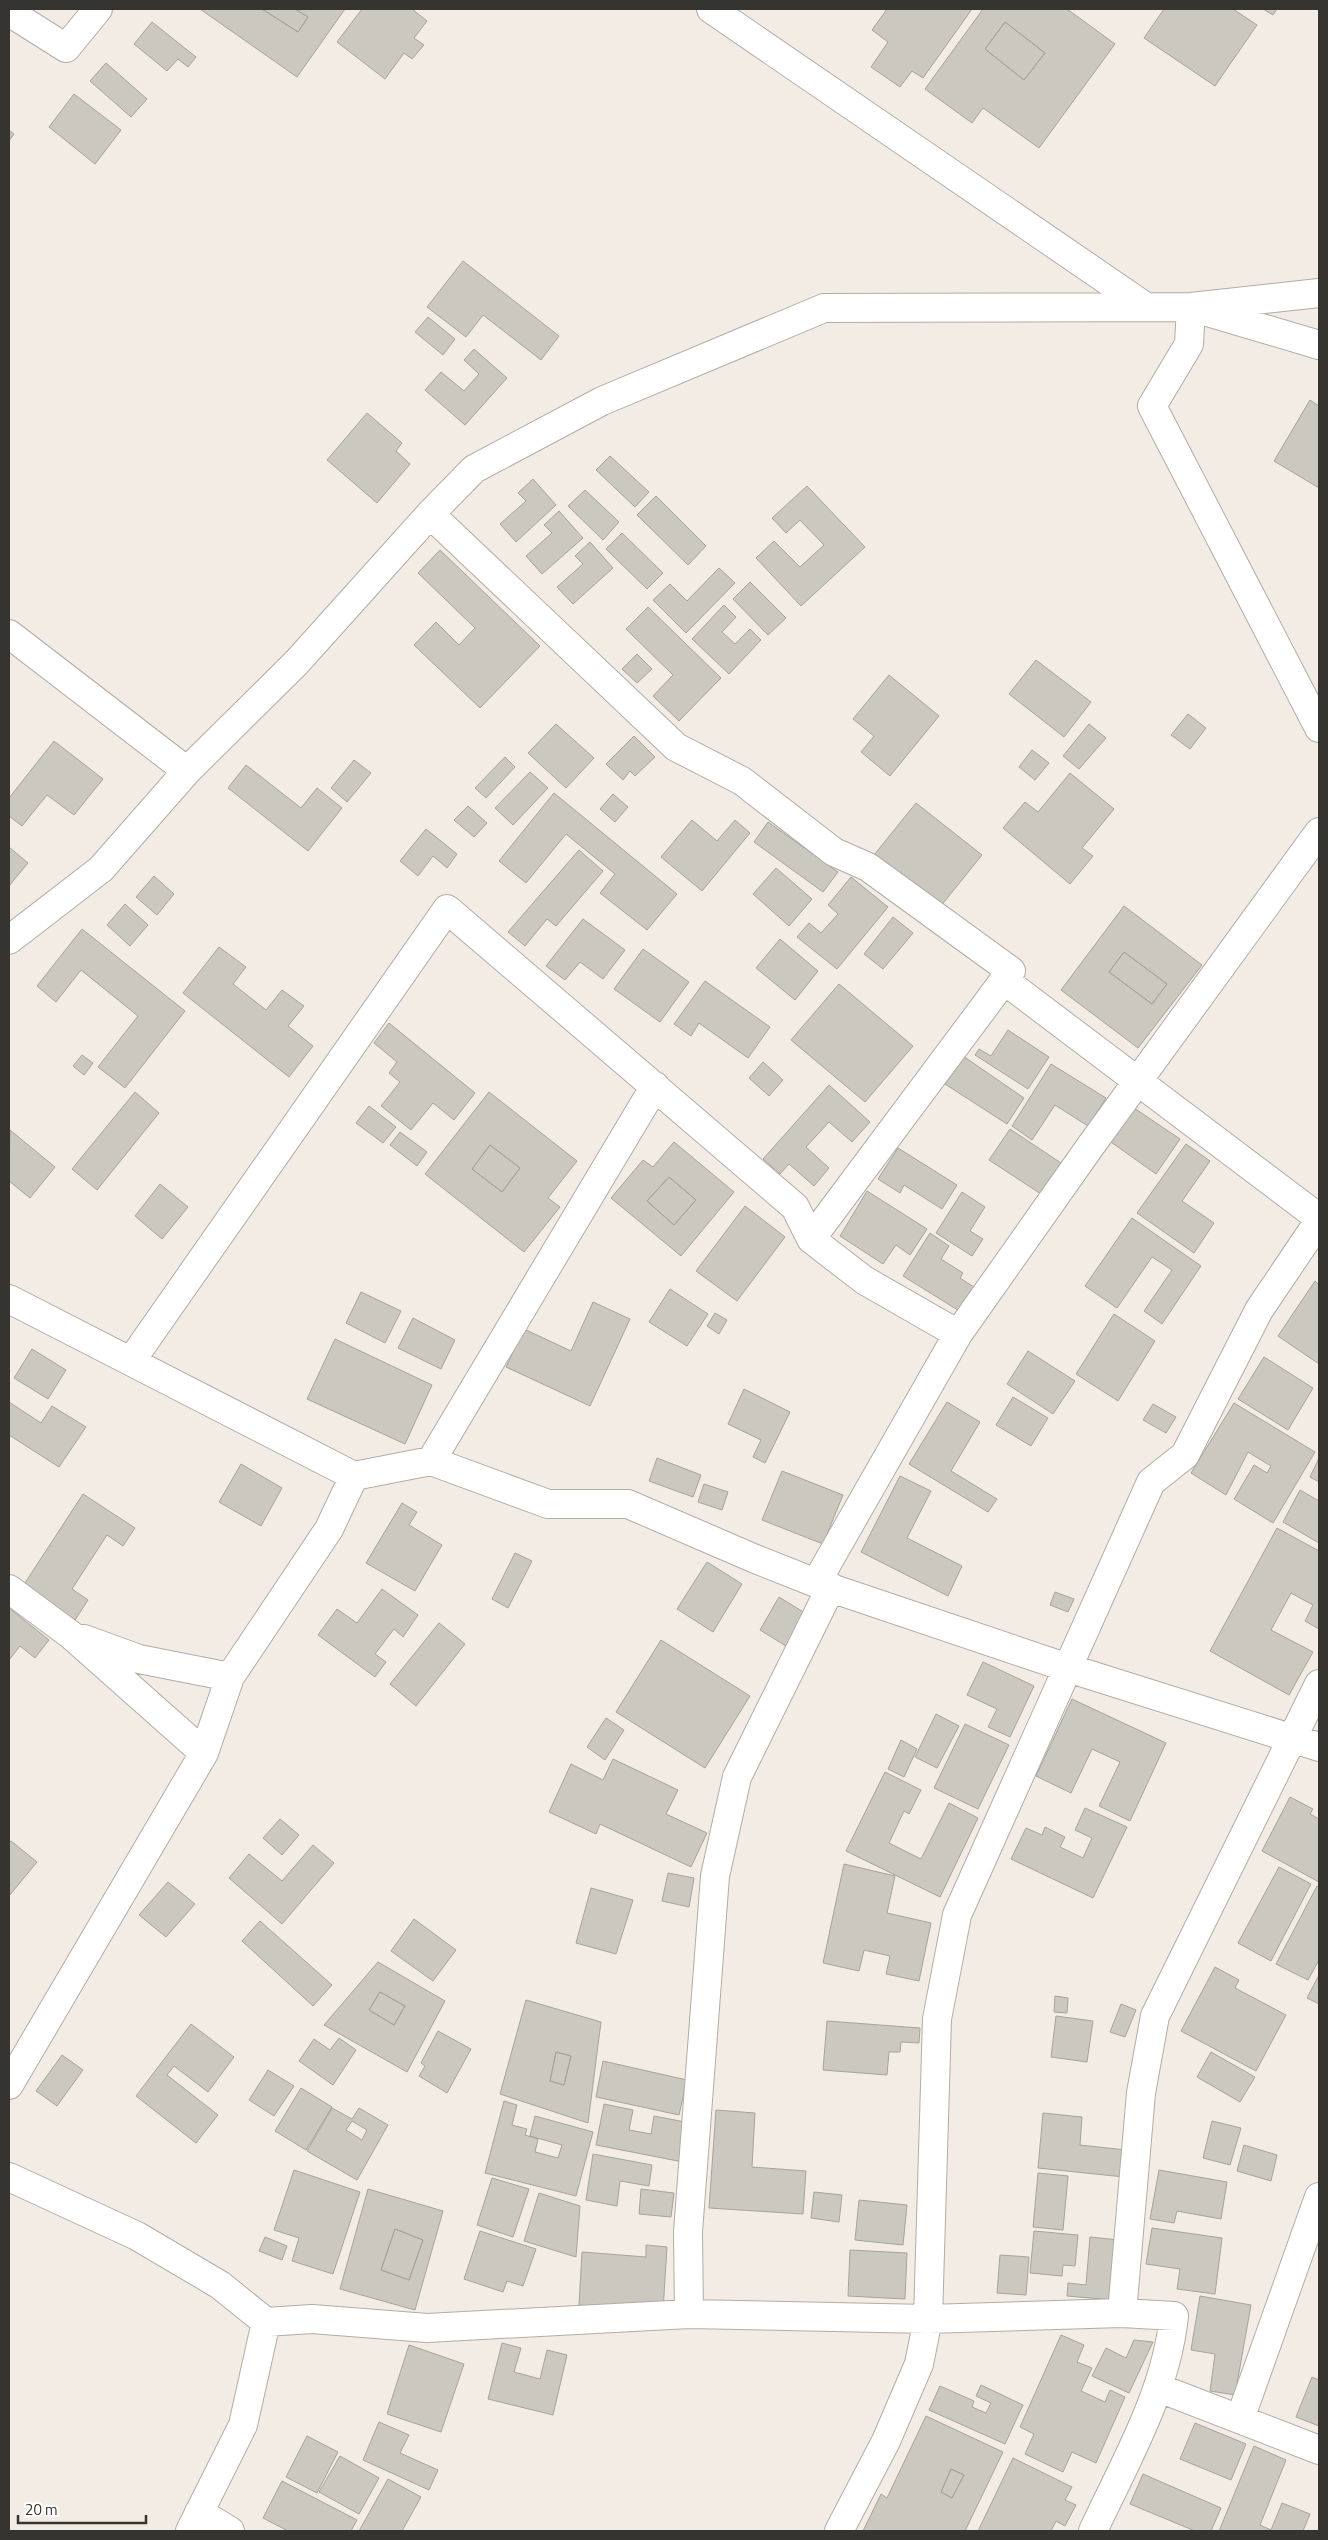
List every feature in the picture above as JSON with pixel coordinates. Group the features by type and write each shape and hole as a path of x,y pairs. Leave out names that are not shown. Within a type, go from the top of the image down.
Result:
{"street":[{"path":"9,12 66,48 98,9"},
{"path":"711,9 1146,307"},
{"path":"9,940 101,869 187,771 297,662 430,514 474,469 602,401 824,308 1191,307 1319,293"},
{"path":"1191,307 1319,345"},
{"path":"1191,307 1190,344 1152,406 1319,728"},
{"path":"430,514 676,747 742,781 834,852 868,866 1011,971 812,1239"},
{"path":"9,634 187,771"},
{"path":"689,2314 688,2232 715,1876 737,1777 823,1585 958,1334 1138,1081 1319,832"},
{"path":"131,1361 447,909 795,1207 812,1239 864,1280 958,1334"},
{"path":"839,2531 886,2441 919,2364 928,2319 937,2019 957,1915 1151,1482 1185,1455 1259,1310 1319,1220 1005,981"},
{"path":"431,1461 655,1086"},
{"path":"9,1299 354,1476 431,1461 548,1504 628,1504 753,1558 823,1585 1068,1668 1319,1747"},
{"path":"9,2085 204,1753 230,1677 329,1528 354,1476"},
{"path":"9,1589 71,1635 204,1753"},
{"path":"71,1635 140,1658 230,1677"},
{"path":"1122,2313 1141,2093 1155,2016 1319,1684"},
{"path":"9,2177 137,2236 220,2285 266,2322 312,2319 427,2328 689,2314 928,2319 1122,2313 1174,2316 1171,2341 1159,2388 1093,2531"},
{"path":"1240,2419 1319,2196"},
{"path":"230,2531 194,2522 243,2425 266,2322"},
{"path":"1159,2388 1319,2450"}],"building":[{"path":"200,9 262,9 298,32 308,17 295,9 345,9 297,77"},
{"path":"262,9 295,9 308,17 298,32"},
{"path":"362,9 412,9 427,21 414,38 424,45 412,59 404,53 385,79 337,42"},
{"path":"887,9 972,9 923,78 912,71 900,87 871,67 888,42 872,30"},
{"path":"983,9 1067,9 1115,44 1039,148 983,108 972,123 925,89","holes":["1005,22 1045,53 1024,80 985,49"]},
{"path":"1164,9 1233,9 1257,25 1215,86 1144,38"},
{"path":"1263,9 1277,9 1273,15"},
{"path":"152,22 196,57 188,67 178,59 167,71 134,44"},
{"path":"1005,22 1045,53 1024,80 985,49"},
{"path":"106,63 147,99 131,117 90,81"},
{"path":"74,94 121,130 95,164 49,127"},
{"path":"9,130 14,134 9,141"},
{"path":"463,261 559,336 541,360 483,315 466,337 427,307"},
{"path":"428,317 455,339 443,355 415,332"},
{"path":"474,349 507,378 465,425 425,390 441,372 464,391 479,374 464,360"},
{"path":"1310,400 1319,406 1319,488 1274,461"},
{"path":"367,413 402,443 396,451 410,464 377,503 327,460"},
{"path":"610,456 649,492 635,507 596,470"},
{"path":"533,479 556,505 516,542 500,524 526,501 518,493"},
{"path":"807,486 865,547 801,606 756,558 774,541 800,567 824,545 800,520 786,533 772,518"},
{"path":"585,490 619,522 603,540 568,506"},
{"path":"656,496 706,546 688,565 637,515"},
{"path":"559,511 583,538 542,574 526,556 552,533 544,525"},
{"path":"622,533 663,573 647,589 606,549"},
{"path":"590,542 613,568 573,604 557,587 583,564 575,556"},
{"path":"440,550 540,646 480,708 414,645 436,622 459,645 475,628 418,573"},
{"path":"719,568 735,583 686,633 653,600 670,584 687,601"},
{"path":"750,582 786,618 768,635 733,599"},
{"path":"724,605 736,617 722,632 735,644 750,629 761,640 729,674 692,639"},
{"path":"648,607 721,678 679,721 653,696 673,675 626,629"},
{"path":"637,654 652,669 637,683 622,669"},
{"path":"1036,660 1091,702 1064,737 1009,694"},
{"path":"889,675 939,716 890,776 861,752 874,736 853,719"},
{"path":"1188,714 1206,728 1190,749 1171,735"},
{"path":"556,724 594,758 566,788 528,753"},
{"path":"1089,724 1106,738 1079,769 1063,756"},
{"path":"634,736 655,757 635,776 630,771 623,780 606,764"},
{"path":"54,741 103,779 74,815 47,795 22,826 9,816 9,798"},
{"path":"1032,750 1049,763 1035,780 1019,767"},
{"path":"505,757 515,767 486,798 475,788"},
{"path":"354,760 371,773 347,802 331,788"},
{"path":"246,765 301,808 317,788 342,808 308,851 228,788"},
{"path":"530,772 548,788 513,825 495,808"},
{"path":"1070,773 1114,809 1082,848 1093,856 1070,884 1003,828 1025,802 1038,812"},
{"path":"554,793 677,894 647,930 600,893 615,874 566,834 526,883 499,861"},
{"path":"613,794 628,807 615,822 600,809"},
{"path":"916,803 982,855 940,907 874,855"},
{"path":"468,806 487,823 474,837 454,820"},
{"path":"692,820 717,841 735,820 750,833 702,891 661,857"},
{"path":"768,822 838,872 823,892 754,842"},
{"path":"426,829 457,854 447,868 433,856 418,876 400,861"},
{"path":"9,847 28,863 9,886"},
{"path":"579,850 603,871 556,926 547,919 525,946 508,932"},
{"path":"776,868 812,899 789,926 753,894"},
{"path":"154,876 174,894 157,915 136,897"},
{"path":"851,877 888,907 837,969 797,937 809,923 821,933 838,914 828,905"},
{"path":"125,904 148,925 130,946 107,925"},
{"path":"1124,906 1202,965 1138,1048 1061,990","holes":["1124,952 1167,984 1152,1004 1109,972"]},
{"path":"893,917 913,933 883,969 864,954"},
{"path":"583,919 625,950 603,979 580,962 565,980 546,966"},
{"path":"82,929 185,1011 125,1088 98,1067 138,1016 81,970 56,1002 37,986"},
{"path":"780,939 818,971 795,1000 756,968"},
{"path":"219,947 246,967 233,984 266,1010 282,990 304,1006 288,1026 313,1046 289,1077 183,993"},
{"path":"643,949 689,982 660,1022 614,989"},
{"path":"1124,952 1167,984 1152,1004 1109,972"},
{"path":"705,981 770,1027 748,1058 699,1023 691,1036 674,1024"},
{"path":"839,984 913,1046 865,1102 791,1040"},
{"path":"389,1023 475,1093 454,1120 433,1103 411,1130 381,1106 400,1082 389,1073 397,1062 374,1043"},
{"path":"1008,1030 1049,1057 1028,1089 975,1055 979,1049 991,1056"},
{"path":"82,1055 93,1063 84,1075 73,1066"},
{"path":"963,1056 1024,1098 1007,1124 945,1084"},
{"path":"763,1062 783,1080 769,1096 749,1078"},
{"path":"1051,1064 1106,1098 1088,1126 1055,1105 1032,1140 1012,1126"},
{"path":"829,1085 870,1122 852,1142 829,1122 806,1147 829,1168 814,1186 789,1164 780,1174 763,1159"},
{"path":"135,1092 159,1113 97,1190 72,1169"},
{"path":"489,1092 577,1161 548,1198 560,1207 524,1252 425,1174","holes":["490,1145 520,1168 502,1192 472,1169"]},
{"path":"369,1106 396,1127 383,1143 356,1123"},
{"path":"1134,1108 1180,1139 1156,1174 1111,1142"},
{"path":"1010,1129 1061,1163 1041,1194 989,1160"},
{"path":"10,1130 55,1167 30,1198 9,1181"},
{"path":"400,1132 427,1152 417,1166 390,1145"},
{"path":"674,1142 734,1192 681,1256 611,1198 643,1160 653,1167","holes":["669,1177 696,1200 674,1225 647,1201"]},
{"path":"1186,1144 1210,1161 1182,1201 1214,1223 1194,1253 1137,1213"},
{"path":"490,1145 520,1168 502,1192 472,1169"},
{"path":"898,1148 957,1185 942,1209 904,1185 900,1193 878,1179"},
{"path":"669,1177 696,1200 674,1225 647,1201"},
{"path":"160,1184 188,1207 162,1239 135,1216"},
{"path":"867,1191 927,1229 910,1255 896,1245 883,1264 840,1236"},
{"path":"962,1192 985,1207 970,1231 983,1239 972,1256 936,1233"},
{"path":"745,1206 785,1237 737,1301 696,1271"},
{"path":"1132,1218 1201,1266 1162,1324 1144,1311 1172,1270 1152,1257 1117,1308 1085,1286"},
{"path":"930,1233 949,1246 941,1259 963,1273 960,1278 977,1289 961,1312 903,1276"},
{"path":"1315,1281 1319,1285 1319,1364 1278,1336"},
{"path":"670,1289 708,1314 687,1346 649,1322"},
{"path":"361,1292 401,1311 385,1343 346,1323"},
{"path":"593,1302 630,1319 590,1406 506,1367 524,1329 571,1351"},
{"path":"715,1313 727,1320 719,1334 707,1326"},
{"path":"1114,1314 1155,1341 1118,1401 1076,1374"},
{"path":"413,1318 455,1340 441,1369 398,1348"},
{"path":"335,1339 432,1385 405,1444 307,1399"},
{"path":"32,1349 66,1370 48,1399 14,1378"},
{"path":"1028,1351 1075,1381 1053,1414 1007,1384"},
{"path":"1264,1357 1313,1388 1288,1430 1238,1399"},
{"path":"744,1389 790,1412 765,1463 753,1457 761,1440 728,1424"},
{"path":"1013,1397 1048,1418 1031,1446 996,1425"},
{"path":"9,1402 41,1423 52,1406 86,1427 59,1467 9,1435"},
{"path":"947,1402 980,1422 951,1471 997,1499 988,1512 909,1464"},
{"path":"1234,1403 1315,1452 1273,1523 1234,1499 1254,1465 1267,1473 1271,1466 1248,1452 1226,1495 1191,1473"},
{"path":"1153,1404 1176,1417 1166,1433 1143,1420"},
{"path":"657,1458 701,1475 693,1497 649,1481"},
{"path":"1319,1458 1319,1482 1310,1477"},
{"path":"241,1464 282,1488 261,1526 219,1502"},
{"path":"782,1471 843,1495 823,1544 762,1520"},
{"path":"900,1476 931,1491 907,1538 962,1566 948,1596 861,1552"},
{"path":"704,1484 728,1492 722,1510 698,1502"},
{"path":"1300,1490 1319,1501 1319,1543 1283,1522"},
{"path":"83,1494 135,1528 123,1546 107,1535 72,1589 88,1600 75,1620 23,1586"},
{"path":"402,1503 417,1512 409,1525 442,1545 415,1591 366,1563"},
{"path":"1277,1528 1319,1551 1319,1629 1305,1621 1313,1605 1291,1593 1271,1630 1313,1652 1289,1695 1210,1651"},
{"path":"515,1553 532,1561 508,1608 492,1599"},
{"path":"707,1562 742,1584 713,1632 677,1609"},
{"path":"382,1589 418,1615 403,1637 394,1629 375,1654 386,1662 375,1677 318,1635 337,1609 357,1623"},
{"path":"1055,1592 1074,1599 1068,1612 1050,1605"},
{"path":"779,1597 805,1613 786,1646 760,1630"},
{"path":"9,1608 49,1640 35,1658 20,1646 9,1660"},
{"path":"439,1623 465,1644 416,1706 390,1684"},
{"path":"661,1640 750,1696 705,1768 616,1712"},
{"path":"983,1662 1034,1686 1010,1737 988,1727 997,1709 967,1695"},
{"path":"1072,1699 1166,1743 1130,1821 1099,1806 1120,1762 1092,1749 1071,1793 1036,1776"},
{"path":"936,1714 959,1726 937,1768 915,1757"},
{"path":"606,1718 624,1730 605,1760 587,1747"},
{"path":"965,1724 1009,1745 978,1809 934,1788"},
{"path":"901,1740 917,1749 904,1777 888,1769"},
{"path":"613,1759 678,1790 666,1814 707,1833 691,1867 600,1824 596,1834 549,1812 571,1764 603,1780"},
{"path":"885,1772 921,1790 909,1814 904,1811 889,1843 921,1859 949,1803 978,1818 940,1897 846,1851"},
{"path":"1290,1797 1313,1809 1310,1814 1319,1819 1319,1882 1262,1851"},
{"path":"1085,1808 1127,1827 1093,1898 1011,1859 1026,1828 1042,1835 1045,1827 1065,1837 1060,1847 1083,1858 1092,1838 1075,1830"},
{"path":"280,1819 299,1835 282,1855 263,1838"},
{"path":"11,1841 37,1862 9,1896 9,1843"},
{"path":"313,1845 334,1863 282,1924 229,1878 249,1854 282,1881"},
{"path":"844,1864 895,1876 887,1913 931,1923 919,1981 886,1974 890,1956 864,1950 859,1971 823,1963"},
{"path":"1279,1867 1311,1884 1271,1961 1238,1943"},
{"path":"668,1873 694,1878 689,1907 662,1901"},
{"path":"168,1882 195,1904 166,1937 139,1915"},
{"path":"1317,1886 1319,1888 1319,1960 1308,1980 1276,1964"},
{"path":"591,1888 633,1900 616,1954 576,1943"},
{"path":"414,1919 456,1950 433,1981 391,1951"},
{"path":"260,1921 332,1985 313,2006 242,1941"},
{"path":"378,1962 445,2001 407,2072 324,2025","holes":["380,1992 405,2006 394,2025 369,2010"]},
{"path":"1215,1967 1239,1980 1235,1988 1286,2015 1256,2071 1181,2031"},
{"path":"1319,1975 1319,2004 1307,1998"},
{"path":"380,1992 405,2006 394,2025 369,2010"},
{"path":"1055,1996 1068,1998 1067,2013 1054,2012"},
{"path":"526,2000 601,2022 588,2123 500,2094","holes":["556,2052 571,2056 564,2085 550,2081"]},
{"path":"1121,2004 1136,2010 1125,2037 1110,2032"},
{"path":"1056,2016 1093,2021 1087,2062 1051,2057"},
{"path":"827,2021 920,2028 919,2043 901,2042 900,2052 889,2052 887,2075 823,2070"},
{"path":"191,2024 234,2057 208,2092 174,2066 167,2075 218,2115 196,2143 136,2096"},
{"path":"438,2031 471,2049 447,2093 419,2076 425,2066 421,2063"},
{"path":"339,2038 356,2050 333,2085 299,2061 314,2039 330,2050"},
{"path":"556,2052 571,2056 564,2085 550,2081"},
{"path":"1211,2052 1255,2077 1240,2102 1197,2077"},
{"path":"62,2055 83,2070 57,2106 36,2091"},
{"path":"603,2061 687,2080 679,2115 596,2097"},
{"path":"268,2070 294,2086 274,2116 249,2100"},
{"path":"301,2088 332,2107 306,2150 275,2131"},
{"path":"504,2101 517,2105 512,2125 527,2129 525,2135 538,2139 535,2152 558,2158 562,2145 530,2136 535,2116 593,2132 576,2196 485,2173"},
{"path":"604,2104 633,2110 629,2130 651,2134 654,2116 690,2123 683,2162 596,2145"},
{"path":"332,2108 352,2119 359,2108 388,2125 357,2180 307,2151","holes":["352,2121 367,2130 362,2140 346,2130"]},
{"path":"716,2110 755,2113 752,2167 806,2171 803,2214 709,2208"},
{"path":"1043,2113 1082,2117 1080,2145 1126,2150 1124,2177 1038,2168"},
{"path":"1212,2121 1241,2128 1230,2165 1203,2158"},
{"path":"1244,2145 1277,2155 1271,2181 1237,2171"},
{"path":"593,2154 652,2165 649,2186 620,2181 617,2206 586,2200"},
{"path":"294,2170 360,2192 333,2274 292,2261 299,2238 274,2230"},
{"path":"1159,2170 1227,2182 1221,2219 1177,2211 1174,2223 1150,2219"},
{"path":"1038,2173 1068,2176 1063,2230 1033,2227"},
{"path":"492,2178 529,2189 513,2237 477,2225"},
{"path":"368,2189 443,2211 415,2310 340,2289","holes":["395,2229 423,2240 409,2280 381,2270"]},
{"path":"641,2189 674,2193 671,2217 639,2214"},
{"path":"814,2192 842,2195 839,2222 811,2218"},
{"path":"539,2193 580,2206 576,2257 524,2241"},
{"path":"859,2200 907,2205 903,2245 855,2240"},
{"path":"1152,2228 1222,2238 1215,2294 1177,2289 1180,2269 1146,2264"},
{"path":"395,2229 423,2240 409,2280 381,2270"},
{"path":"480,2231 536,2249 523,2286 507,2281 503,2292 464,2279"},
{"path":"1034,2231 1078,2235 1075,2266 1063,2265 1062,2276 1030,2273"},
{"path":"265,2237 287,2246 282,2260 259,2251"},
{"path":"1090,2237 1119,2240 1114,2300 1067,2296 1068,2283 1086,2285"},
{"path":"646,2245 667,2247 663,2311 579,2305 582,2252 646,2257"},
{"path":"850,2250 907,2253 905,2299 848,2296"},
{"path":"1000,2255 1029,2257 1026,2295 997,2293"},
{"path":"1200,2296 1251,2305 1235,2395 1210,2391 1215,2354 1191,2350"},
{"path":"1061,2335 1084,2345 1077,2362 1092,2368 1081,2391 1105,2402 1110,2390 1125,2397 1096,2463 1072,2452 1063,2472 1025,2454 1034,2434 1020,2427"},
{"path":"1134,2340 1153,2342 1129,2393 1092,2376 1106,2348 1126,2358"},
{"path":"502,2343 521,2348 514,2372 540,2379 547,2350 567,2355 553,2415 488,2399"},
{"path":"409,2345 464,2364 441,2432 387,2414"},
{"path":"1312,2377 1319,2380 1319,2426 1296,2417"},
{"path":"981,2385 1023,2405 1005,2444 929,2410 940,2386 974,2401 972,2407 986,2413 991,2403 976,2396"},
{"path":"926,2416 1003,2452 965,2531 863,2531 881,2494 887,2498","holes":["951,2469 964,2475 952,2498 941,2492"]},
{"path":"379,2422 409,2435 400,2453 438,2470 429,2490 363,2460"},
{"path":"1195,2423 1246,2444 1231,2480 1180,2459"},
{"path":"307,2436 338,2452 317,2493 286,2477"},
{"path":"1254,2446 1286,2460 1260,2525 1271,2530 1282,2503 1310,2514 1303,2531 1219,2531"},
{"path":"340,2456 379,2478 359,2514 319,2492"},
{"path":"1013,2458 1072,2487 1065,2500 1076,2505 1065,2526 1056,2521 1051,2531 978,2531"},
{"path":"951,2469 964,2475 952,2498 941,2492"},
{"path":"1143,2474 1221,2508 1211,2531 1195,2531 1130,2504"},
{"path":"388,2479 421,2497 402,2531 359,2531"},
{"path":"282,2481 357,2520 351,2531 288,2531 263,2518"}]}
